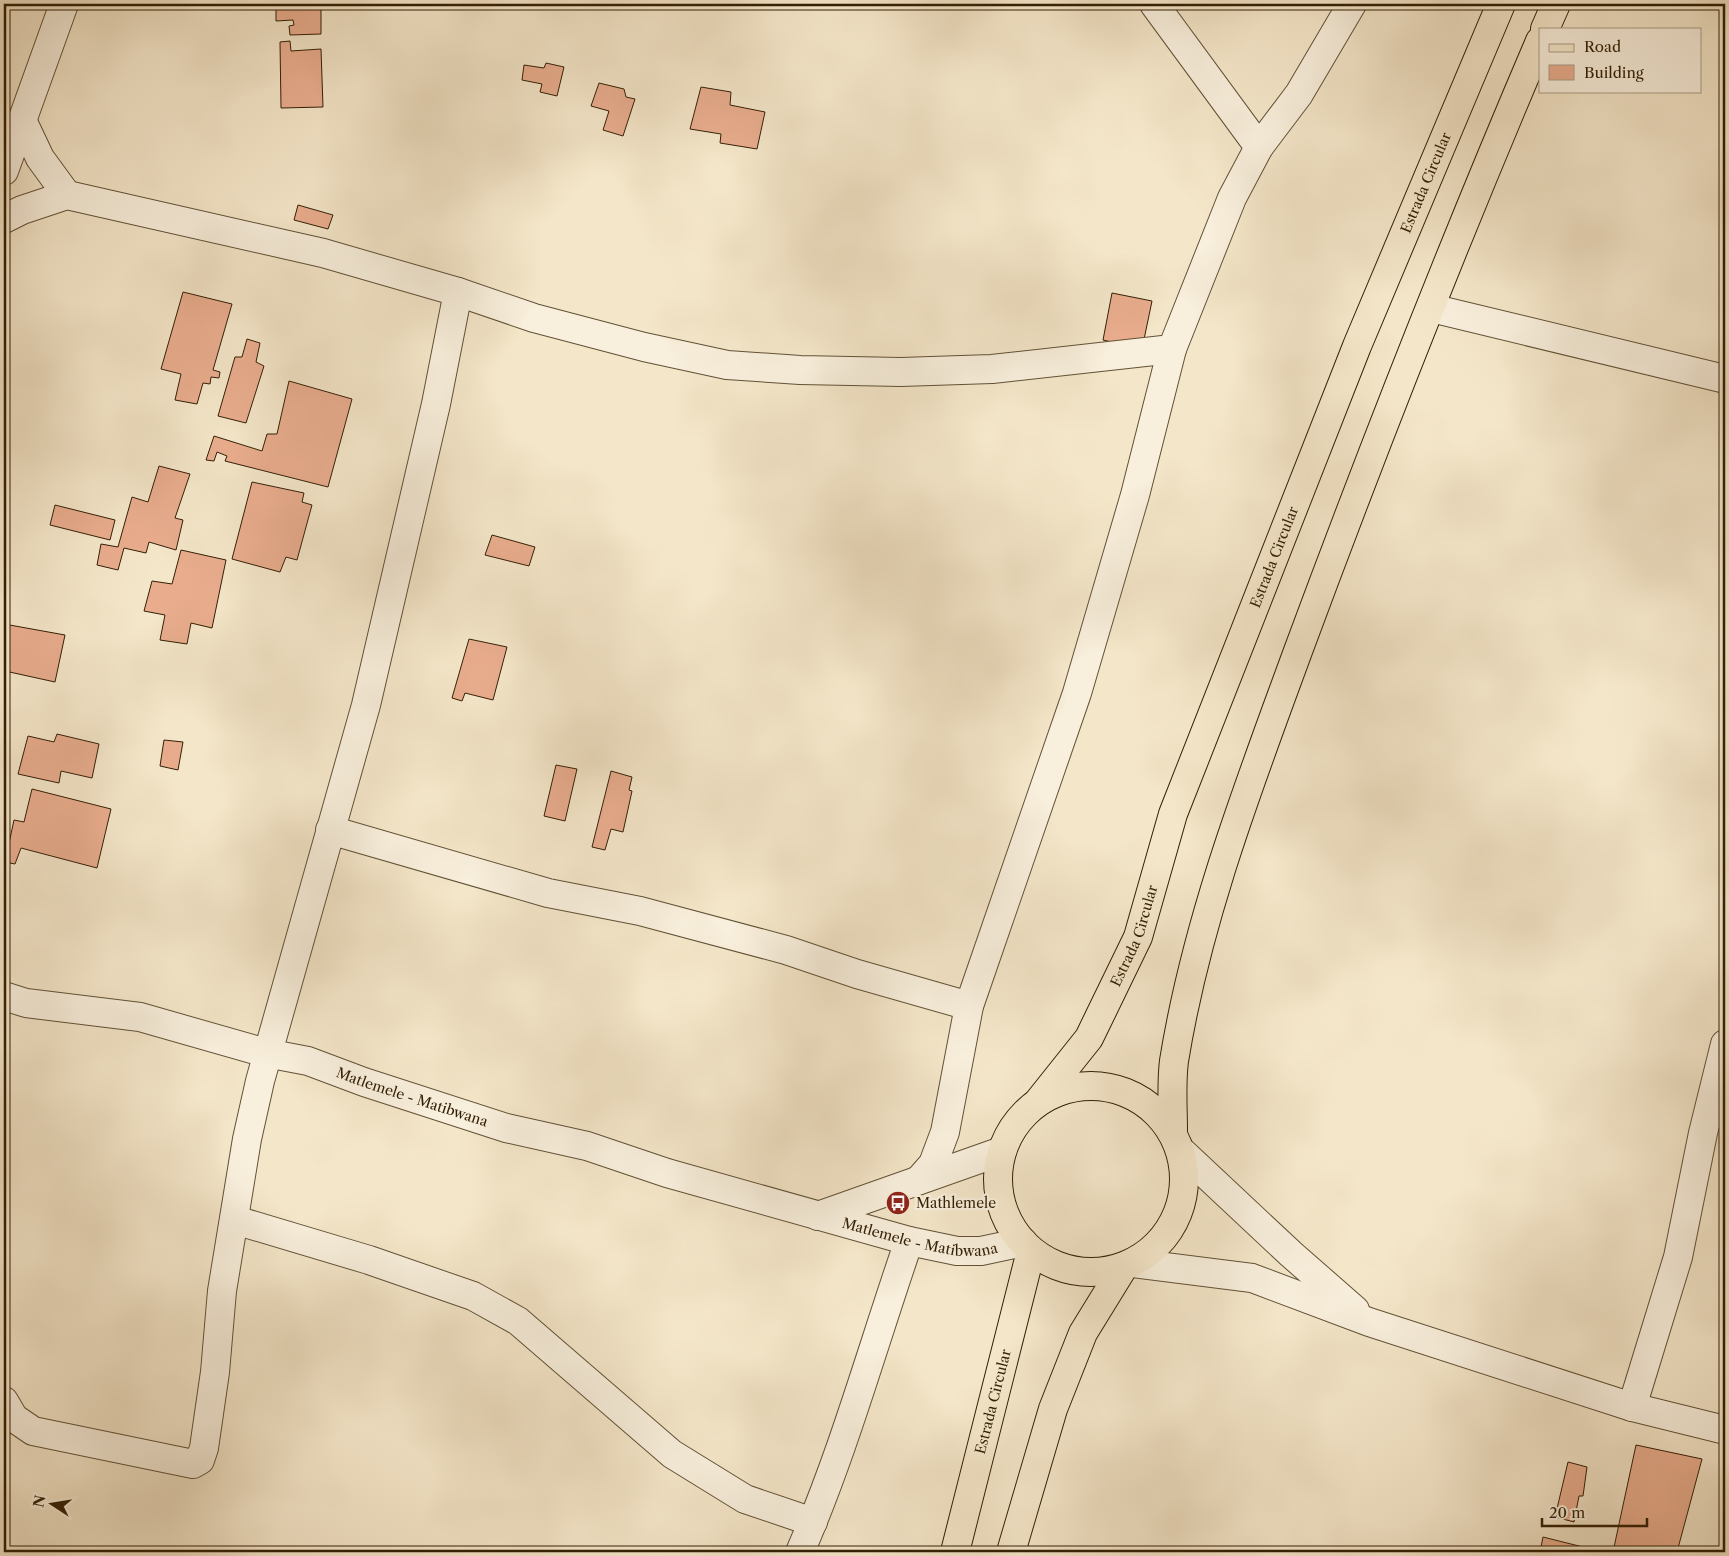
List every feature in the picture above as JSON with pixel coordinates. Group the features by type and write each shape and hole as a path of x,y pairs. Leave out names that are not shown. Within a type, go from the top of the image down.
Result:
{"main road":[{"name":"Estrada Circular","path":"1038,1102 1089,1038 1138,937 1180,796 1356,346 1501,4"},
{"path":"1546,28 1556,4"},
{"path":"1011,1552 1053,1408 1083,1333 1128,1265 1164,1238 1177,1216 1184,1192 1184,1166 1176,1141 1174,1064 1198,946 1229,840 1322,588 1431,308 1539,43"},
{"path":"1128,1265 1099,1273 1075,1271 1051,1264 1027,1246 1002,1206 997,1180 1002,1151 1014,1126 1038,1102 1061,1091 1087,1085 1116,1088 1143,1100 1176,1141"},
{"name":"Estrada Circular","path":"955,1552 1027,1246"}],"street":[{"path":"4,171 64,4"},
{"path":"1154,4 1259,147"},
{"path":"920,1180 933,1164 945,1132 969,1006 1077,693 1135,495 1172,349 1232,198 1259,147 1299,94 1352,4"},
{"path":"22,120 40,158 67,194"},
{"path":"4,220 22,210 67,194 323,253 458,292 534,318 644,347 727,365 800,370 901,372 992,369 1172,349"},
{"path":"4,1401 14,1418 33,1432 193,1464 200,1460 204,1448 215,1372 222,1291 247,1139 266,1053 366,705 436,404 458,292"},
{"path":"1431,308 1725,379"},
{"path":"330,830 548,893 640,911 786,950 857,974 969,1006"},
{"name":"Matlemele - Matibwana","path":"4,996 26,1003 140,1017 266,1053 308,1061 364,1082 506,1128 587,1146 667,1173 909,1241 956,1251 981,1251 1027,1246"},
{"path":"1632,1408 1678,1257 1703,1133 1725,1044"},
{"path":"1176,1141 1290,1254 1369,1322"},
{"name":"Matlemele - Matibwana","path":"818,1216 1002,1151"},
{"path":"235,1220 369,1260 473,1296 518,1321 672,1454 745,1499 813,1522"},
{"path":"800,1552 856,1405 873,1344 909,1241"},
{"path":"1128,1265 1252,1278 1369,1322 1632,1408 1725,1430"}],"building":[{"path":"276,4 321,4 321,34 290,35 289,26 294,25 293,20 276,21"},
{"path":"290,41 291,51 321,49 323,107 281,108 280,42"},
{"path":"546,63 564,67 557,96 540,92 542,84 522,80 524,65 544,68"},
{"path":"599,83 624,89 626,97 635,99 623,136 603,130 609,111 591,106"},
{"path":"701,87 731,92 730,105 765,112 757,149 720,143 721,134 690,129"},
{"path":"298,205 333,215 328,229 294,220"},
{"path":"183,292 232,304 213,370 220,372 219,378 211,377 210,384 203,383 197,404 175,400 181,374 161,369"},
{"path":"1112,293 1152,301 1142,349 1103,340"},
{"path":"247,339 260,343 256,362 264,366 246,423 218,416 235,357 242,357"},
{"path":"289,381 352,399 328,487 225,461 227,456 217,452 214,461 206,460 214,436 262,451 267,434 277,434"},
{"path":"159,466 190,474 175,518 183,520 176,550 149,542 146,553 124,548 118,570 97,565 101,544 118,547 132,497 148,502"},
{"path":"252,482 304,493 302,502 312,505 297,560 286,557 280,572 232,559"},
{"path":"55,505 115,520 110,540 50,525"},
{"path":"492,535 535,547 529,566 485,555"},
{"path":"181,550 226,560 212,628 191,623 187,644 160,640 165,615 144,611 152,581 172,584"},
{"path":"4,624 65,635 55,682 5,671"},
{"path":"469,639 507,647 493,700 465,693 462,701 452,698"},
{"path":"57,734 99,744 92,778 61,771 59,783 18,774 28,736 54,742"},
{"path":"164,740 183,742 178,770 160,766"},
{"path":"556,765 577,769 565,821 544,816"},
{"path":"611,771 632,777 629,790 632,791 623,832 611,829 605,850 592,847"},
{"path":"32,789 111,809 97,868 21,848 15,864 5,862 14,820 24,822"},
{"path":"1636,1445 1702,1459 1677,1552 1613,1552"},
{"path":"1568,1462 1587,1467 1583,1496 1579,1496 1574,1522 1555,1517"},
{"path":"1543,1537 1603,1552 1540,1552"}],"place":[{"name":"Mathlemele","path":"898,1203"}]}
